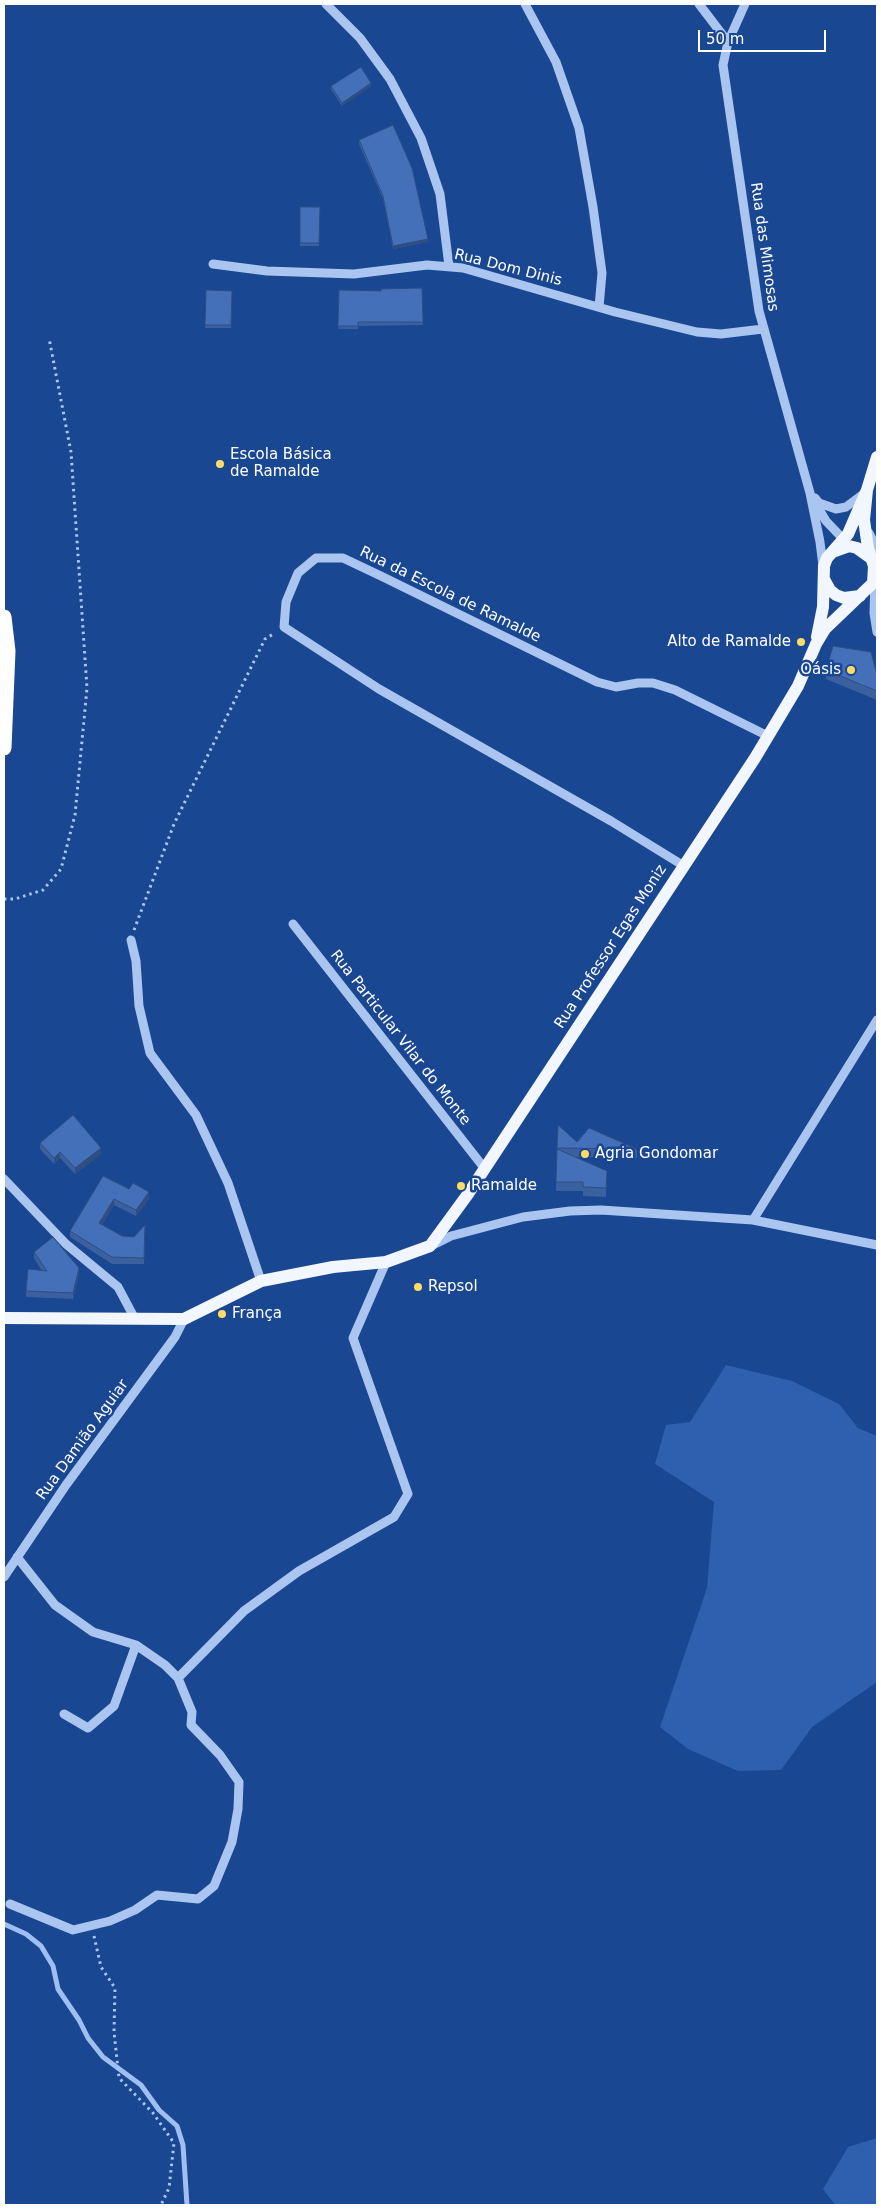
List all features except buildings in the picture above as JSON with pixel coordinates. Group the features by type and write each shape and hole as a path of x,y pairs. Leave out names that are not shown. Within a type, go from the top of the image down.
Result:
{"highway":[{"path":"4,617 8,651 4,748"}],"main road":[{"name":"Rua Professor Egas Moniz","path":"809,660 821,622 824,566 844,540 867,490 877,457"},
{"name":"Rua Professor Egas Moniz","path":"430,1246 485,1168 768,736 798,686 825,629 837,616 872,587 870,553 864,520 867,490"},
{"path":"833,552 840,548 870,553"},
{"path":"823,574 830,590 844,598 872,587"},
{"path":"4,1318 184,1319 261,1281 333,1267 386,1262 430,1246"}],"street":[{"path":"326,4 360,38 390,79 421,138 440,194 449,266"},
{"path":"525,4 556,62 579,128 602,273 599,307"},
{"path":"699,4 728,42"},
{"name":"Rua das Mimosas","path":"746,4 728,42 723,65 759,311 810,493 820,542 823,574"},
{"name":"Rua Dom Dinis","path":"213,264 267,271 354,274 428,265 449,266 463,268 599,307 697,332 721,334 763,329"},
{"path":"810,493 819,503 836,509 856,502 867,490"},
{"name":"Rua das Mimosas","path":"810,493 826,521 844,540 870,553"},
{"name":"Rua da Escola de Ramalde","path":"284,627 286,602 298,574 316,558 343,558 597,682 616,687 638,683 653,684 674,690 768,736"},
{"path":"872,587 877,632"},
{"path":"284,627 379,689 611,821 684,866"},
{"name":"Rua Particular Vilar do Monte","path":"293,924 485,1168"},
{"path":"131,940 136,961 139,1006 150,1053 196,1115 228,1183 261,1281"},
{"path":"753,1220 877,1020"},
{"path":"4,1179 66,1244 118,1287 135,1320"},
{"path":"430,1246 451,1236 481,1227 523,1217 570,1211 653,1212 753,1220 877,1245"},
{"path":"178,1678 244,1611 300,1571 394,1517 408,1494 353,1338 386,1262"},
{"name":"Rua Damião Aguiar","path":"4,1577 109,1425 176,1337 184,1319"},
{"path":"10,1904 74,1930 110,1921 135,1910 157,1894 198,1899 214,1886 232,1842 238,1809 239,1782 220,1755 191,1725 192,1712 178,1678 165,1665 136,1645 93,1632 55,1605 17,1558"},
{"path":"64,1714 88,1728 114,1706 136,1645"}],"path":[{"path":"4,899 15,899 43,890 61,868 76,815 87,688 71,452 49,338"},
{"path":"131,940 174,824 226,715 265,639 284,627"},
{"path":"92,1925 101,1967 115,1988 114,2032 119,2078 153,2113 174,2143 169,2188 161,2205"}],"shaded area":[{"path":"726,1365 792,1381 839,1404 858,1428 877,1436 877,1682 812,1727 781,1770 738,1771 688,1749 660,1727 707,1588 714,1502 655,1464 666,1425 690,1422"},
{"path":"877,2138 877,2205 835,2205 823,2189 848,2147"}],"waterway":[{"path":"4,1924 26,1934 41,1946 53,1966 58,1989 79,2020 88,2038 103,2057 141,2085 159,2110 177,2126 183,2145 187,2205"}],"place":[{"name":"Escola Básica de Ramalde","path":"220,464"},
{"name":"Alto de Ramalde","path":"801,642"},
{"name":"Oásis","path":"851,670"},
{"name":"Agria Gondomar","path":"585,1154"},
{"name":"Ramalde","path":"461,1186"},
{"name":"Repsol","path":"418,1287"},
{"name":"França","path":"222,1314"}]}
